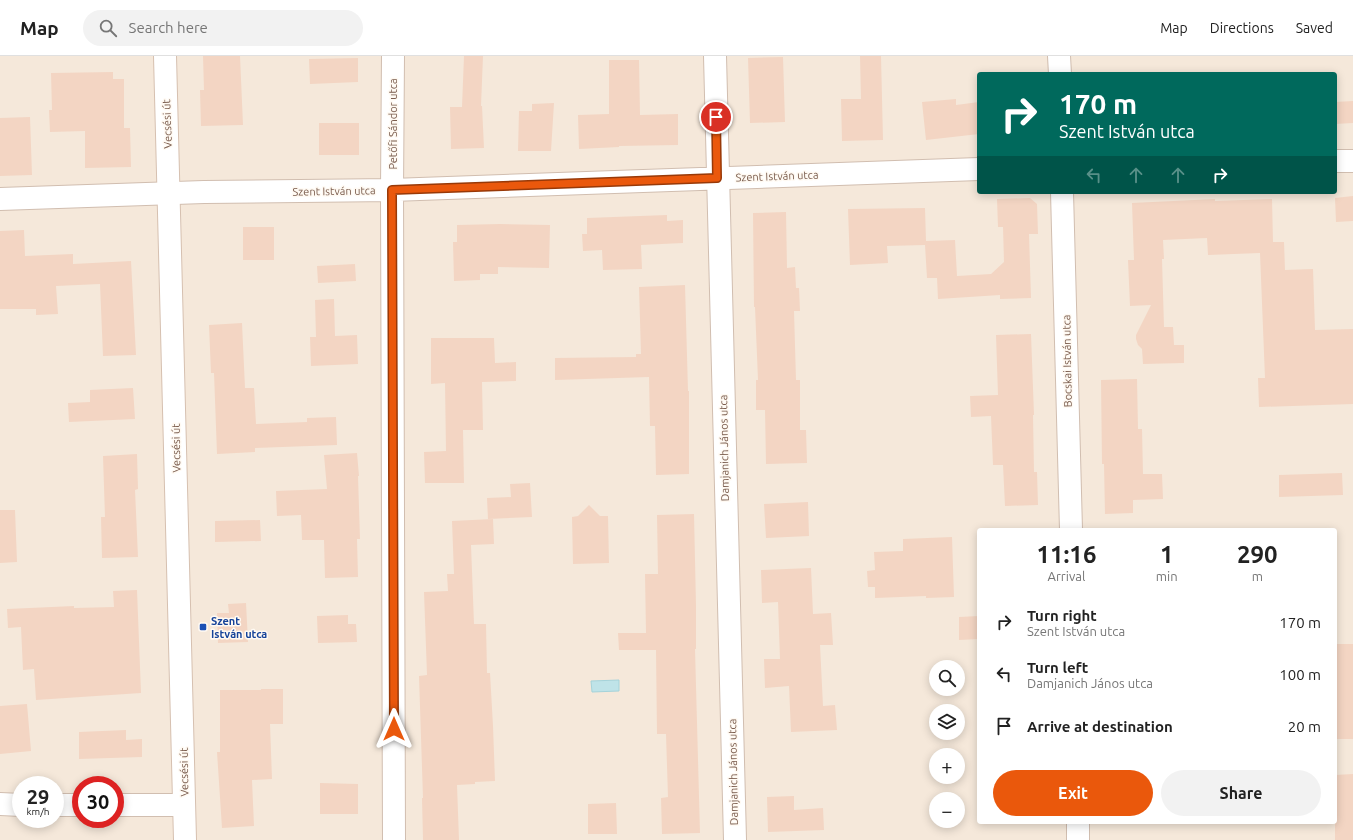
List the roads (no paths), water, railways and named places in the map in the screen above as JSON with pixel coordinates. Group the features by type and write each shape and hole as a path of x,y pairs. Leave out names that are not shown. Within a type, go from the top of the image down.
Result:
{"street":[{"name":"Vecsési út","path":"165,56 185,840"},
{"name":"Petőfi Sándor utca","path":"393,56 394,840"},
{"name":"Damjanich János utca","path":"715,56 735,840"},
{"path":"1059,56 1060,72"},
{"path":"1337,161 1353,161"},
{"name":"Szent István utca","path":"0,199 204,192 392,190 977,169"},
{"name":"Bocskai István utca","path":"1062,194 1071,528"},
{"path":"0,804 12,804"},
{"path":"124,805 184,805"},
{"path":"1078,824 1078,840"}],"water":[{"path":"619,680 619,691 592,692 591,681"}],"place":[{"name":"Szent István utca","path":"203,627"}]}
